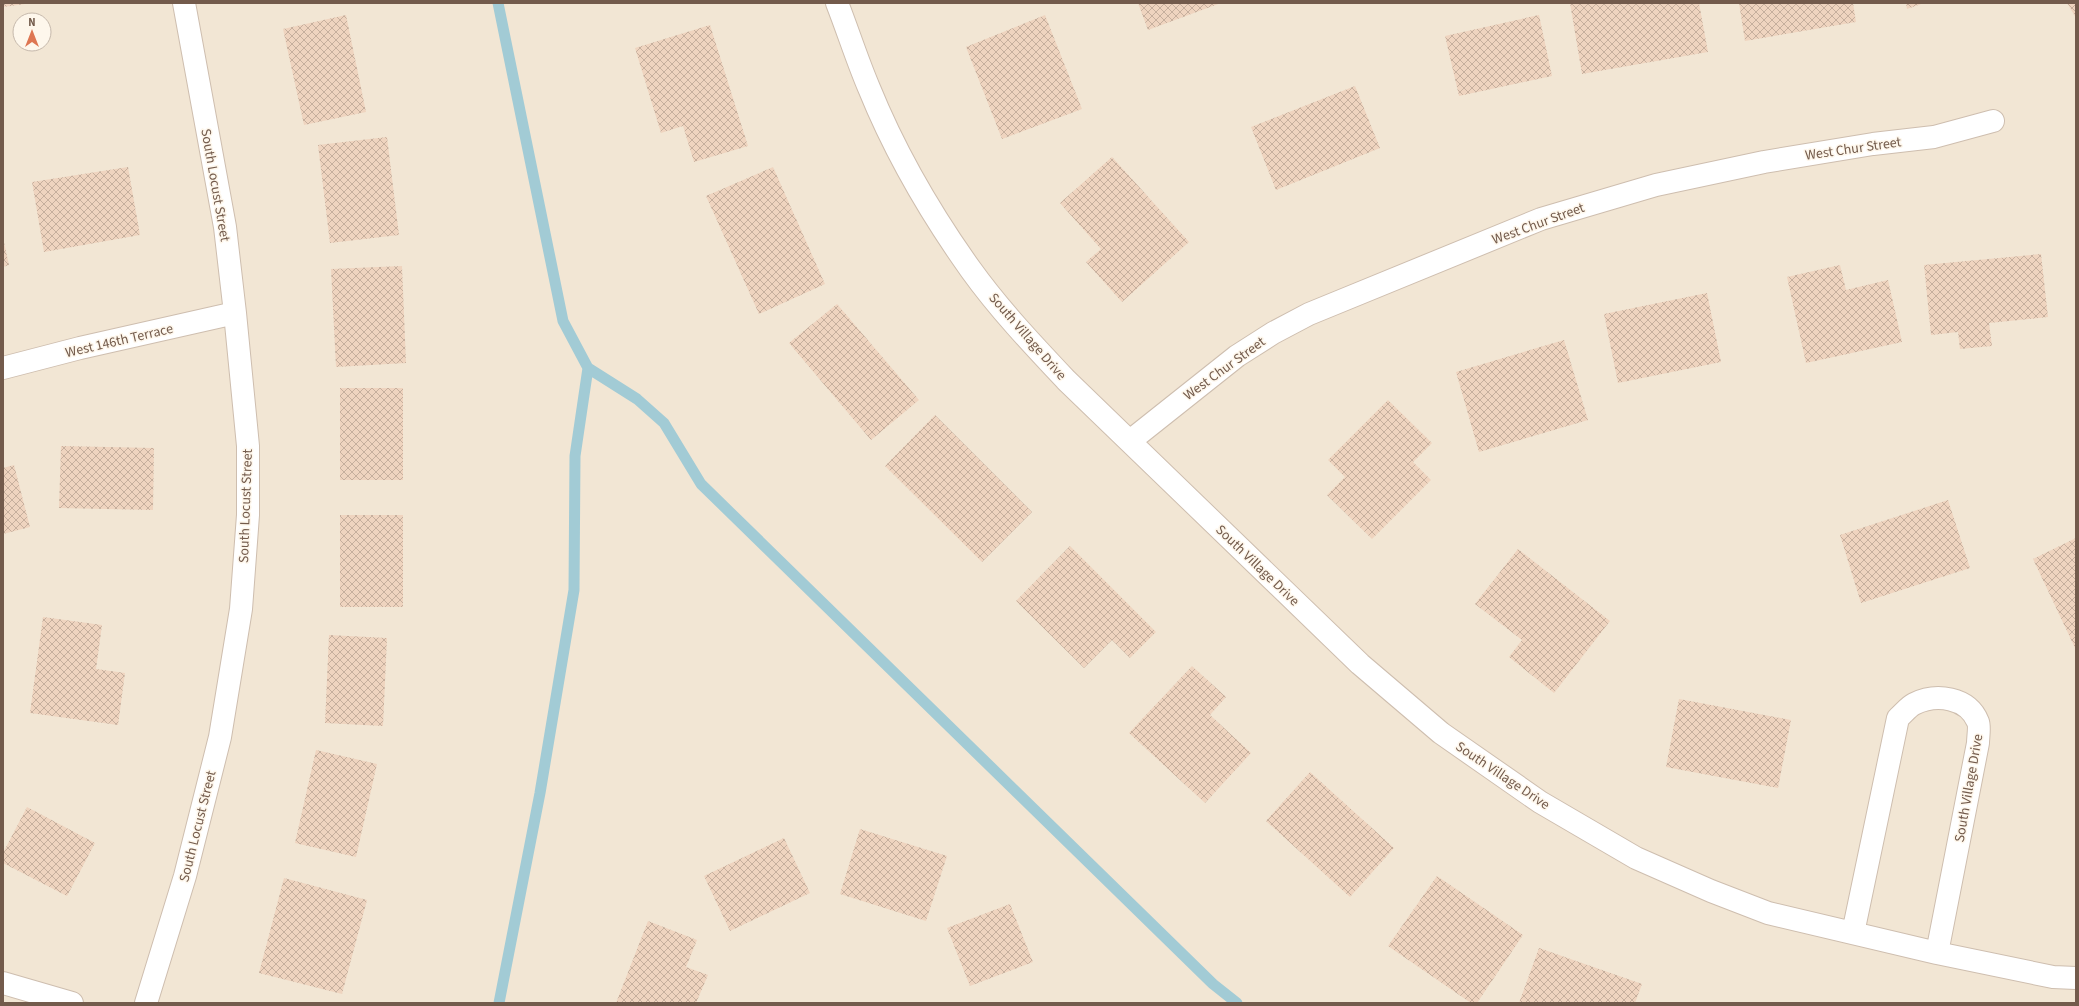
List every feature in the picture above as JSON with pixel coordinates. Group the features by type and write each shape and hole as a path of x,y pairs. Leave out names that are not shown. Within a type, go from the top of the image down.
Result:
{"street":[{"name":"South Locust Street","path":"146,1003 185,876 220,737 240,609 248,515 248,446 225,227 184,3"},
{"name":"South Village Drive","path":"837,3 869,88 891,136 936,217 972,271 1041,353 1066,380 1360,664 1441,734 1540,802 1636,858 1711,891 1768,913 1937,954 2053,977 2076,978"},
{"name":"West Chur Street","path":"1130,441 1237,356 1273,333 1309,314 1541,219 1664,183 1764,162 1873,144 1934,137 1993,121"},
{"name":"West 146th Terrace","path":"3,368 80,348 235,313"},
{"name":"South Village Drive","path":"1853,933 1898,718 1914,704 1936,697 1951,699 1969,707 1978,722 1978,743 1937,954"},
{"path":"3,983 72,1003"}],"shaded area":[{"path":"3,3 2076,3 2076,1003 3,1003"}],"building":[{"path":"3,3 25,3 25,4 3,7"},
{"path":"1138,3 1221,3 1148,30"},
{"path":"1570,3 1699,3 1708,52 1582,74"},
{"path":"1739,3 1853,3 1856,22 1745,41"},
{"path":"1906,3 1924,3 1907,9"},
{"path":"2067,3 2076,3 2076,18"},
{"path":"346,15 366,112 304,125 283,29"},
{"path":"1045,15 1082,109 1002,139 966,47"},
{"path":"1539,15 1552,76 1459,96 1445,36"},
{"path":"710,25 748,146 694,162 683,126 661,133 635,48"},
{"path":"1355,86 1380,148 1276,190 1251,127"},
{"path":"387,137 399,235 330,243 318,145"},
{"path":"1112,157 1189,242 1122,302 1086,262 1101,249 1060,203"},
{"path":"128,167 140,235 44,252 32,182"},
{"path":"773,167 825,284 759,314 706,196"},
{"path":"3,238 9,265 3,267"},
{"path":"2041,254 2048,317 1989,323 1992,346 1960,349 1958,332 1931,335 1924,265"},
{"path":"1840,265 1846,290 1888,280 1902,342 1806,363 1787,277"},
{"path":"402,266 406,363 336,367 331,269"},
{"path":"1707,293 1721,362 1618,383 1604,314"},
{"path":"837,304 919,400 871,440 789,343"},
{"path":"1564,340 1588,420 1479,452 1456,372"},
{"path":"340,388 403,388 403,480 340,480"},
{"path":"1388,400 1432,443 1413,462 1431,480 1372,539 1327,495 1345,477 1328,460"},
{"path":"935,415 1032,512 982,562 885,466"},
{"path":"61,446 154,448 153,510 59,508"},
{"path":"14,465 30,527 3,534 3,468"},
{"path":"1948,500 1970,568 1861,603 1840,535"},
{"path":"340,515 403,515 403,607 340,607"},
{"path":"2076,538 2076,650 2033,559"},
{"path":"1070,546 1156,632 1130,658 1112,640 1084,668 1016,601"},
{"path":"1518,549 1610,621 1554,693 1509,657 1522,640 1475,604"},
{"path":"43,617 102,625 96,669 125,673 118,725 30,713"},
{"path":"329,635 387,638 383,726 325,723"},
{"path":"1192,666 1226,697 1210,715 1251,753 1205,803 1129,733"},
{"path":"1679,699 1791,720 1778,788 1666,767"},
{"path":"316,750 377,764 356,857 295,843"},
{"path":"1310,772 1394,848 1350,897 1266,821"},
{"path":"27,807 95,843 67,896 3,863 3,853"},
{"path":"860,829 947,856 926,921 840,894"},
{"path":"784,838 810,893 730,931 704,876"},
{"path":"1437,876 1523,935 1477,1003 1471,1003 1388,946"},
{"path":"284,878 367,900 342,994 259,973"},
{"path":"1010,904 1033,962 970,986 947,928"},
{"path":"648,921 697,940 686,967 708,975 696,1003 616,1003"},
{"path":"1539,948 1642,984 1635,1003 1519,1003"}],"waterway":[{"path":"498,3 563,321 588,368 637,399 664,423 701,484 1213,984 1237,1003"},
{"path":"499,1003 540,793 574,590 575,456 588,368"}]}
